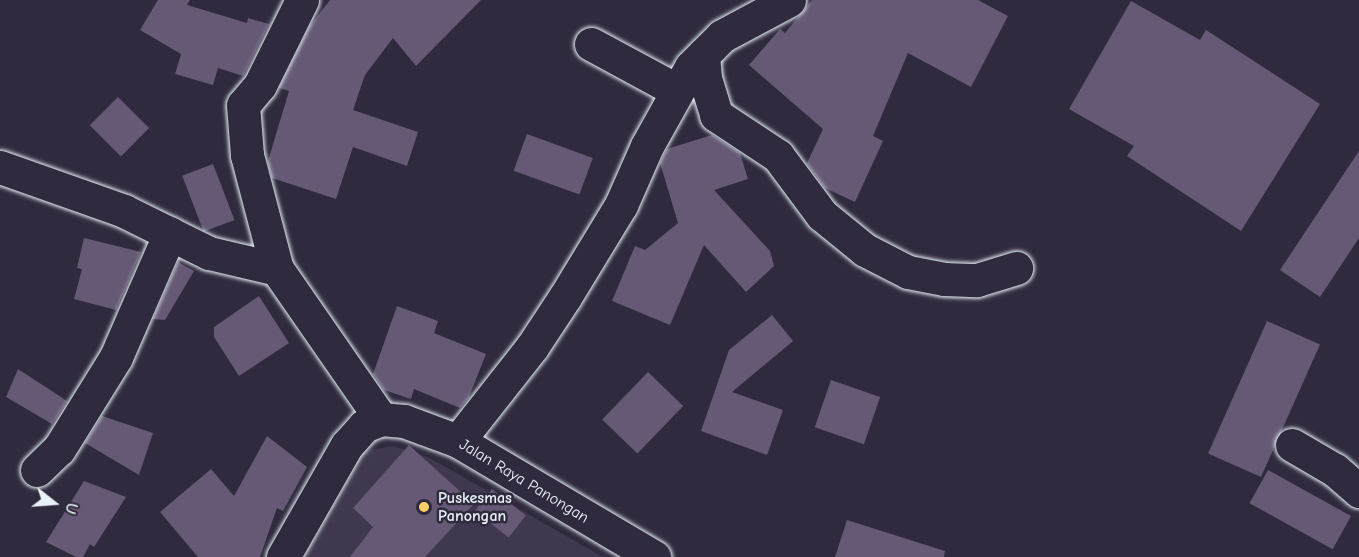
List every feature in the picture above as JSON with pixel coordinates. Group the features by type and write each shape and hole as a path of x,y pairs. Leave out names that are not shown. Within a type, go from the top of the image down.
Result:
{"street":[{"path":"283,557 347,445 364,426 381,419 277,269 247,155 243,105 260,85 302,0"},
{"path":"458,441 526,355 565,297 621,205 676,90 703,55 722,36 789,0"},
{"path":"591,44 676,90"},
{"path":"703,55 710,99 716,115 778,156 822,215 865,249 908,272 944,279 977,280 1016,268"},
{"path":"0,167 106,204 209,253 277,269"},
{"path":"37,470 60,449 116,357 171,233"},
{"name":"Jalan Raya Panongan","path":"381,419 404,421 458,441 654,557"},
{"path":"1292,445 1335,470 1359,491"}],"shaded area":[{"name":"Puskesmas Panongan","path":"393,446 428,457 603,557 305,557 364,451"}],"building":[{"path":"158,0 190,0 187,5 247,23 248,18 269,24 243,76 218,68 213,85 175,74 181,54 140,30"},
{"path":"330,0 481,0 416,66 393,38 365,75 353,110 418,132 407,166 353,147 336,199 272,178 268,161 289,91 279,88 309,27"},
{"path":"812,0 978,0 1008,16 971,87 908,53 873,136 883,141 855,202 825,188 807,163 823,129 749,65 780,29 785,33"},
{"path":"1131,1 1200,40 1206,30 1320,104 1241,231 1127,156 1134,146 1069,109"},
{"path":"118,97 149,128 121,156 90,125"},
{"path":"527,134 593,158 579,195 514,171"},
{"path":"712,135 740,153 748,179 714,190 770,251 774,266 746,292 704,245 670,325 612,301 635,246 645,250 678,223 660,163 667,149"},
{"path":"1359,151 1359,238 1320,297 1280,270"},
{"path":"213,164 235,220 204,232 182,176"},
{"path":"84,238 141,252 116,310 74,299 82,269 77,268"},
{"path":"178,262 194,271 165,320 153,319"},
{"path":"259,296 289,343 239,376 214,337 214,327"},
{"path":"397,306 438,321 434,333 486,354 469,397 460,408 414,389 411,399 384,390 373,374"},
{"path":"772,315 793,341 732,392 783,410 767,455 701,431 729,350"},
{"path":"1267,321 1320,345 1261,477 1208,453"},
{"path":"18,369 67,401 52,424 6,397"},
{"path":"648,372 683,406 637,454 602,419"},
{"path":"831,380 880,397 864,444 815,427"},
{"path":"102,416 153,433 139,475 85,443"},
{"path":"267,436 307,467 283,511 277,508 260,557 198,557 160,512 211,469 234,496"},
{"path":"409,445 474,504 425,557 350,557 373,527 353,508"},
{"path":"1268,470 1351,516 1333,549 1250,503"},
{"path":"84,481 126,497 94,547 90,544 83,557 76,557 46,542"},
{"path":"492,489 526,515 509,538 475,511"},
{"path":"847,520 945,551 944,557 835,557"}],"place":[{"name":"Puskesmas Panongan","path":"424,507"}]}
